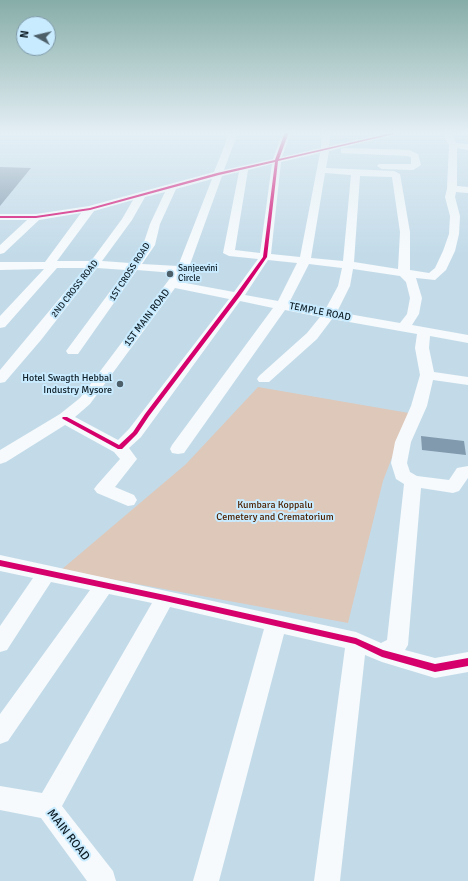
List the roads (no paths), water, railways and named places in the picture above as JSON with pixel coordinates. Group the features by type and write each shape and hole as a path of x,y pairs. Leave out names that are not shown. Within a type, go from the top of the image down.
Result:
{"street":[{"path":"0,217 36,216 90,209 222,173"},
{"path":"243,173 229,253 305,260 431,277 440,270 449,251 454,234 455,216 450,197 452,173"},
{"path":"120,448 136,433 147,415 265,257 276,173"},
{"path":"178,449 282,305 305,260 321,173"},
{"path":"264,379 312,336 329,315 344,286 348,266 356,173"},
{"path":"377,173 394,174 398,176 405,232 404,273 412,281 416,298 413,314 404,328"},
{"name":"1ST MAIN ROAD","path":"0,458 65,418 85,401 182,270 218,174"},
{"name":"1ST CROSS ROAD","path":"73,351 136,266 149,245 155,224 172,186"},
{"path":"452,188 468,190"},
{"name":"2ND CROSS ROAD","path":"0,379 36,337 94,264 127,220 142,194"},
{"path":"0,324 52,264 90,209"},
{"path":"0,251 36,216"},
{"path":"0,266 94,264 182,270"},
{"name":"TEMPLE ROAD","path":"172,284 238,295 329,315 468,339"},
{"path":"424,331 422,348 427,375 419,406 402,442 399,463 402,475 413,481 453,487 463,472 468,472"},
{"path":"427,375 468,381"},
{"path":"65,418 120,448 129,459 103,489 128,500"},
{"path":"382,653 397,645 413,481"},
{"path":"1,566 165,598 356,641 382,653 435,668 468,662"},
{"path":"0,643 46,574"},
{"path":"0,733 104,586"},
{"path":"48,806 165,598"},
{"path":"206,881 276,623"},
{"path":"326,881 356,641"},
{"name":"MAIN ROAD","path":"0,798 48,806 103,881"}],"place":[{"name":"Sanjeevini Circle","path":"170,274"},
{"name":"Hotel Swagth Hebbal Industry Mysore","path":"120,384"}],"park label":[{"name":"Kumbara Koppalu Cemetery and Crematorium","path":"275,510"}]}
